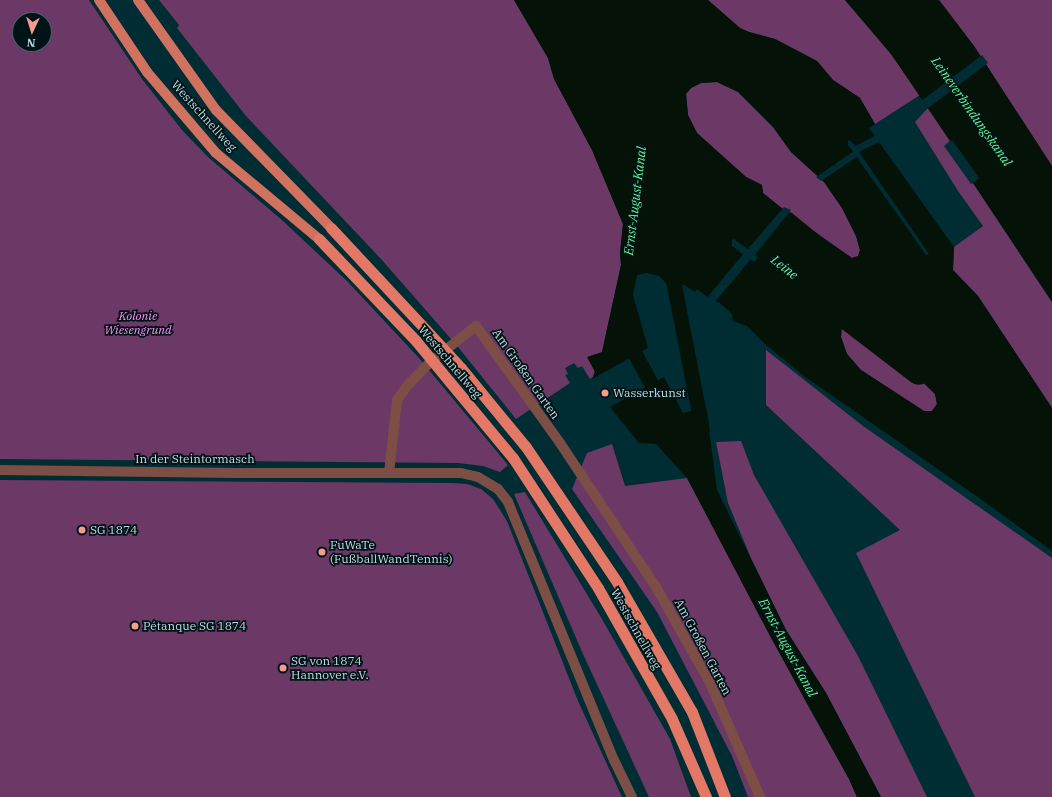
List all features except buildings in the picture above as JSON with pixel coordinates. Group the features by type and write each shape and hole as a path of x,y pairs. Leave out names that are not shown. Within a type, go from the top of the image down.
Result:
{"highway":[{"name":"Westschnellweg","path":"331,228 461,368 526,447 617,582 692,712 725,797"},
{"name":"Westschnellweg","path":"319,240 416,341 514,458 598,588 672,719 706,797"}],"main road":[{"name":"Westschnellweg","path":"99,0 147,72 216,153 319,240"},
{"name":"Westschnellweg","path":"138,0 158,31 216,110 331,228"}],"street":[{"name":"Am Großen Garten","path":"389,473 397,400 408,385 429,363 476,326 560,443 656,587 710,683 760,797"},
{"name":"In der Steintormasch","path":"0,470 389,473"},
{"path":"389,473 461,473 478,477 498,489 508,502 614,760 632,797"}],"green space":[{"name":"Kolonie Wiesengrund","path":"0,0 89,0 142,79 182,130 208,157 283,221 347,281 419,358 508,465 500,472 483,466 458,463 0,459"},
{"path":"159,0 514,0 548,58 554,79 592,150 623,224 620,253 621,265 602,352 593,377 590,379 582,366 578,368 574,363 565,368 568,374 565,375 570,383 516,419 458,347 381,259 246,116 177,28 179,25"},
{"path":"708,0 845,0 891,54 920,95 875,124 860,98 833,80 817,61 775,39 740,28"},
{"path":"939,0 1052,0 1052,166 974,46"},
{"path":"717,82 738,92 773,127 791,152 824,182 842,208 856,236 860,250 858,256 852,258 783,209 763,193 762,185 746,177 697,133 688,115 686,94 691,88 701,83"},
{"path":"928,108 950,141 944,146 971,184 973,183 1052,302 1052,408 978,296 953,270 954,247 983,226 958,191 915,122"},
{"path":"849,323 875,335 935,394 937,404 932,411 924,411 861,370 847,354 841,337 842,324"},
{"path":"766,350 863,426 1052,558 1052,797 975,797 856,553 900,530 766,405"},
{"path":"741,441 754,475 858,656 927,797 881,797 826,693 786,630 751,558 728,503 716,442"},
{"path":"612,444 625,486 687,478 807,704 849,779 857,797 748,797 732,756 657,612 572,489 587,453"},
{"name":"SG von 1874 Hannover e.V.","path":"0,480 452,483 467,484 481,489 493,499 507,521 578,701 622,797 0,797"},
{"path":"525,492 602,619 670,739 691,797 649,797 583,654 514,494"}],"water":[{"path":"514,0 708,0 740,28 775,39 817,61 833,80 860,98 875,124 869,128 954,247 953,270 978,296 1052,408 1052,551 982,500 804,376 766,345 747,326 733,321 732,314 720,303 709,298 697,289 695,292 683,284 680,289 682,299 672,300 667,284 659,276 647,273 637,275 633,295 648,348 592,379 595,372 587,357 602,352 621,265 620,253 623,224 592,150 554,79 548,58","holes":["717,82 738,92 773,127 791,152 824,182 842,208 856,236 860,250 858,256 852,258 820,236 792,213 784,210 763,193 762,185 746,177 697,133 688,115 686,94 691,88 701,83","848,140 852,142 929,254 926,255 848,145","734,239 757,256 757,259 754,262 732,246 732,240","849,323 875,335 935,394 937,404 932,411 924,411 861,370 847,354 841,337 842,324"]},
{"name":"Leineverbindungskanal","path":"845,0 939,0 974,46 1052,166 1052,302 973,183 979,178 952,140 950,141 891,54"},
{"path":"664,377 683,413 706,407 717,490 786,630 826,693 881,797 857,797 849,779 771,638 687,478 656,444 639,443 610,407"}],"pier":[{"path":"982,55 988,63 928,108 922,100"},
{"path":"877,135 880,141 856,153 853,147"},
{"path":"952,140 979,178 971,184 971,182 976,178 951,143 948,142"},
{"path":"854,151 858,156 821,181 816,177 834,165 836,167 835,164"},
{"path":"784,207 791,210 754,256 747,250"},
{"path":"744,253 751,259 715,302 706,299"}],"waterway":[{"name":"Ernst-August-Kanal","path":"673,280 702,429"},
{"name":"Leine","path":"837,309 919,372"},
{"name":"Ernst-August-Kanal","path":"629,336 635,354 661,402"}],"place":[{"name":"Wasserkunst","path":"605,393"},
{"name":"SG 1874","path":"82,530"},
{"name":"FuWaTe (FußballWandTennis)","path":"322,552"},
{"name":"Pétanque SG 1874","path":"135,626"},
{"name":"SG von 1874 Hannover e.V.","path":"283,668"}]}
